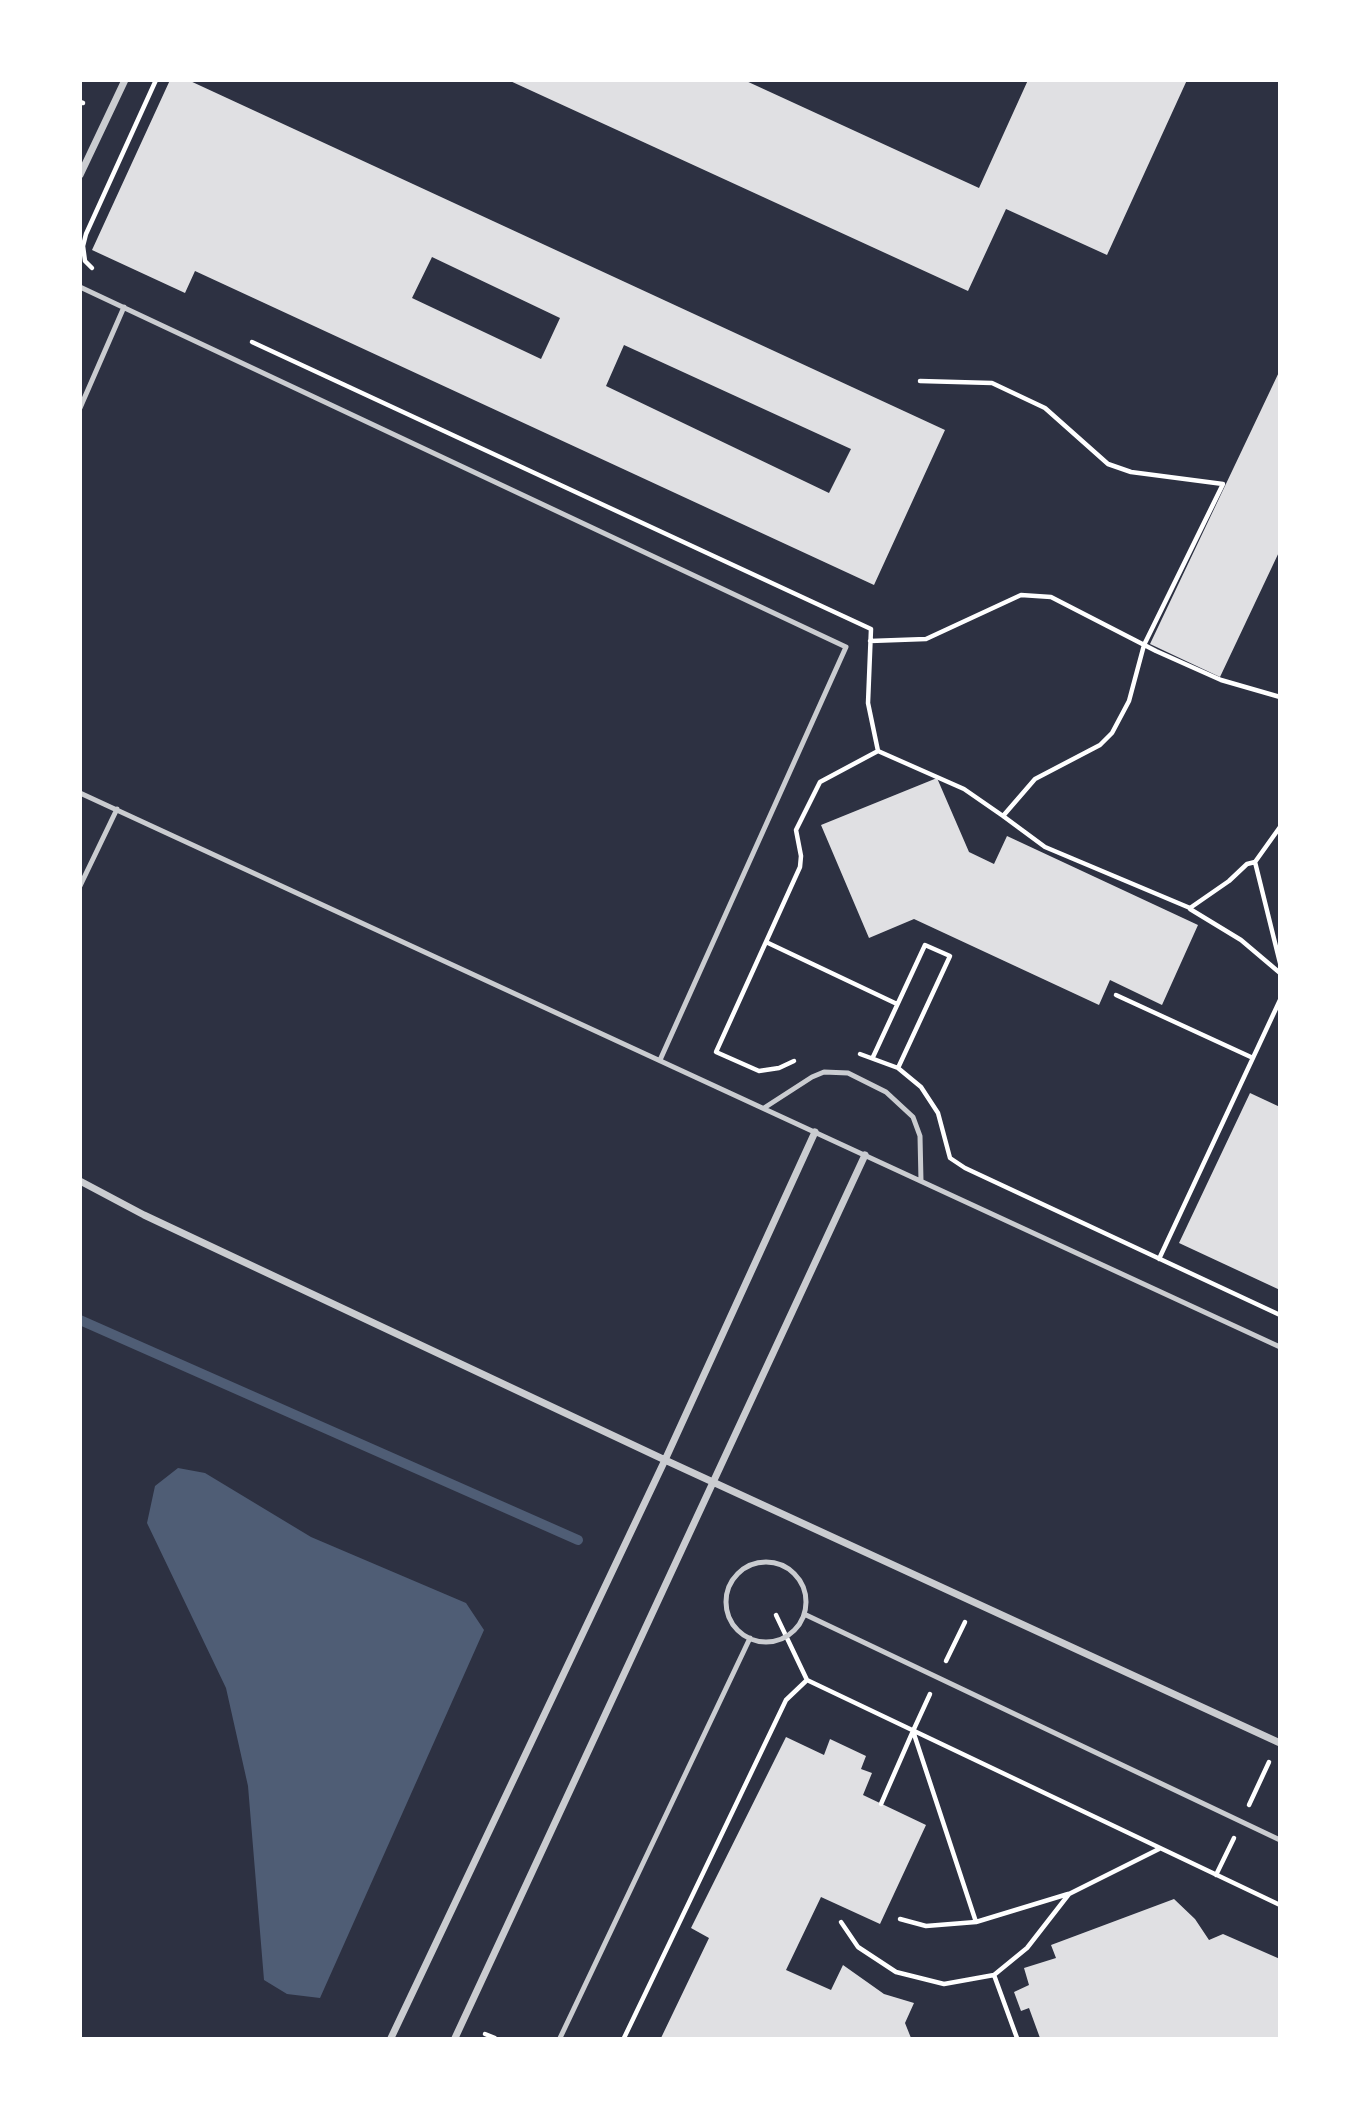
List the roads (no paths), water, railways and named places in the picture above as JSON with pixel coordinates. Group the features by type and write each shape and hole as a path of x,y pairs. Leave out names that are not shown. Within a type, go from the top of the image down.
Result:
{"street":[{"path":"80,175 125,80"},
{"path":"391,2039 665,1460 816,1132"},
{"path":"455,2039 865,1155"},
{"path":"80,1181 144,1215 665,1460 1279,1744"}],"lane":[{"path":"80,287 846,647 660,1060"},
{"path":"80,408 124,307"},
{"path":"80,793 1279,1347"},
{"path":"80,886 117,809"},
{"path":"764,1109 812,1077 824,1072 849,1073 886,1091 913,1118 920,1136 921,1181"},
{"path":"755,1563 775,1563 796,1577 803,1588 804,1614 787,1636 774,1641 750,1638 731,1621 726,1595 739,1573 755,1563"},
{"path":"804,1614 1279,1840"},
{"path":"560,2039 750,1638"}],"water":[{"path":"178,1468 205,1473 311,1537 466,1603 484,1630 320,1998 287,1994 264,1980 248,1786 226,1688 147,1523 155,1486"}],"waterway":[{"path":"80,1320 578,1540"}]}
